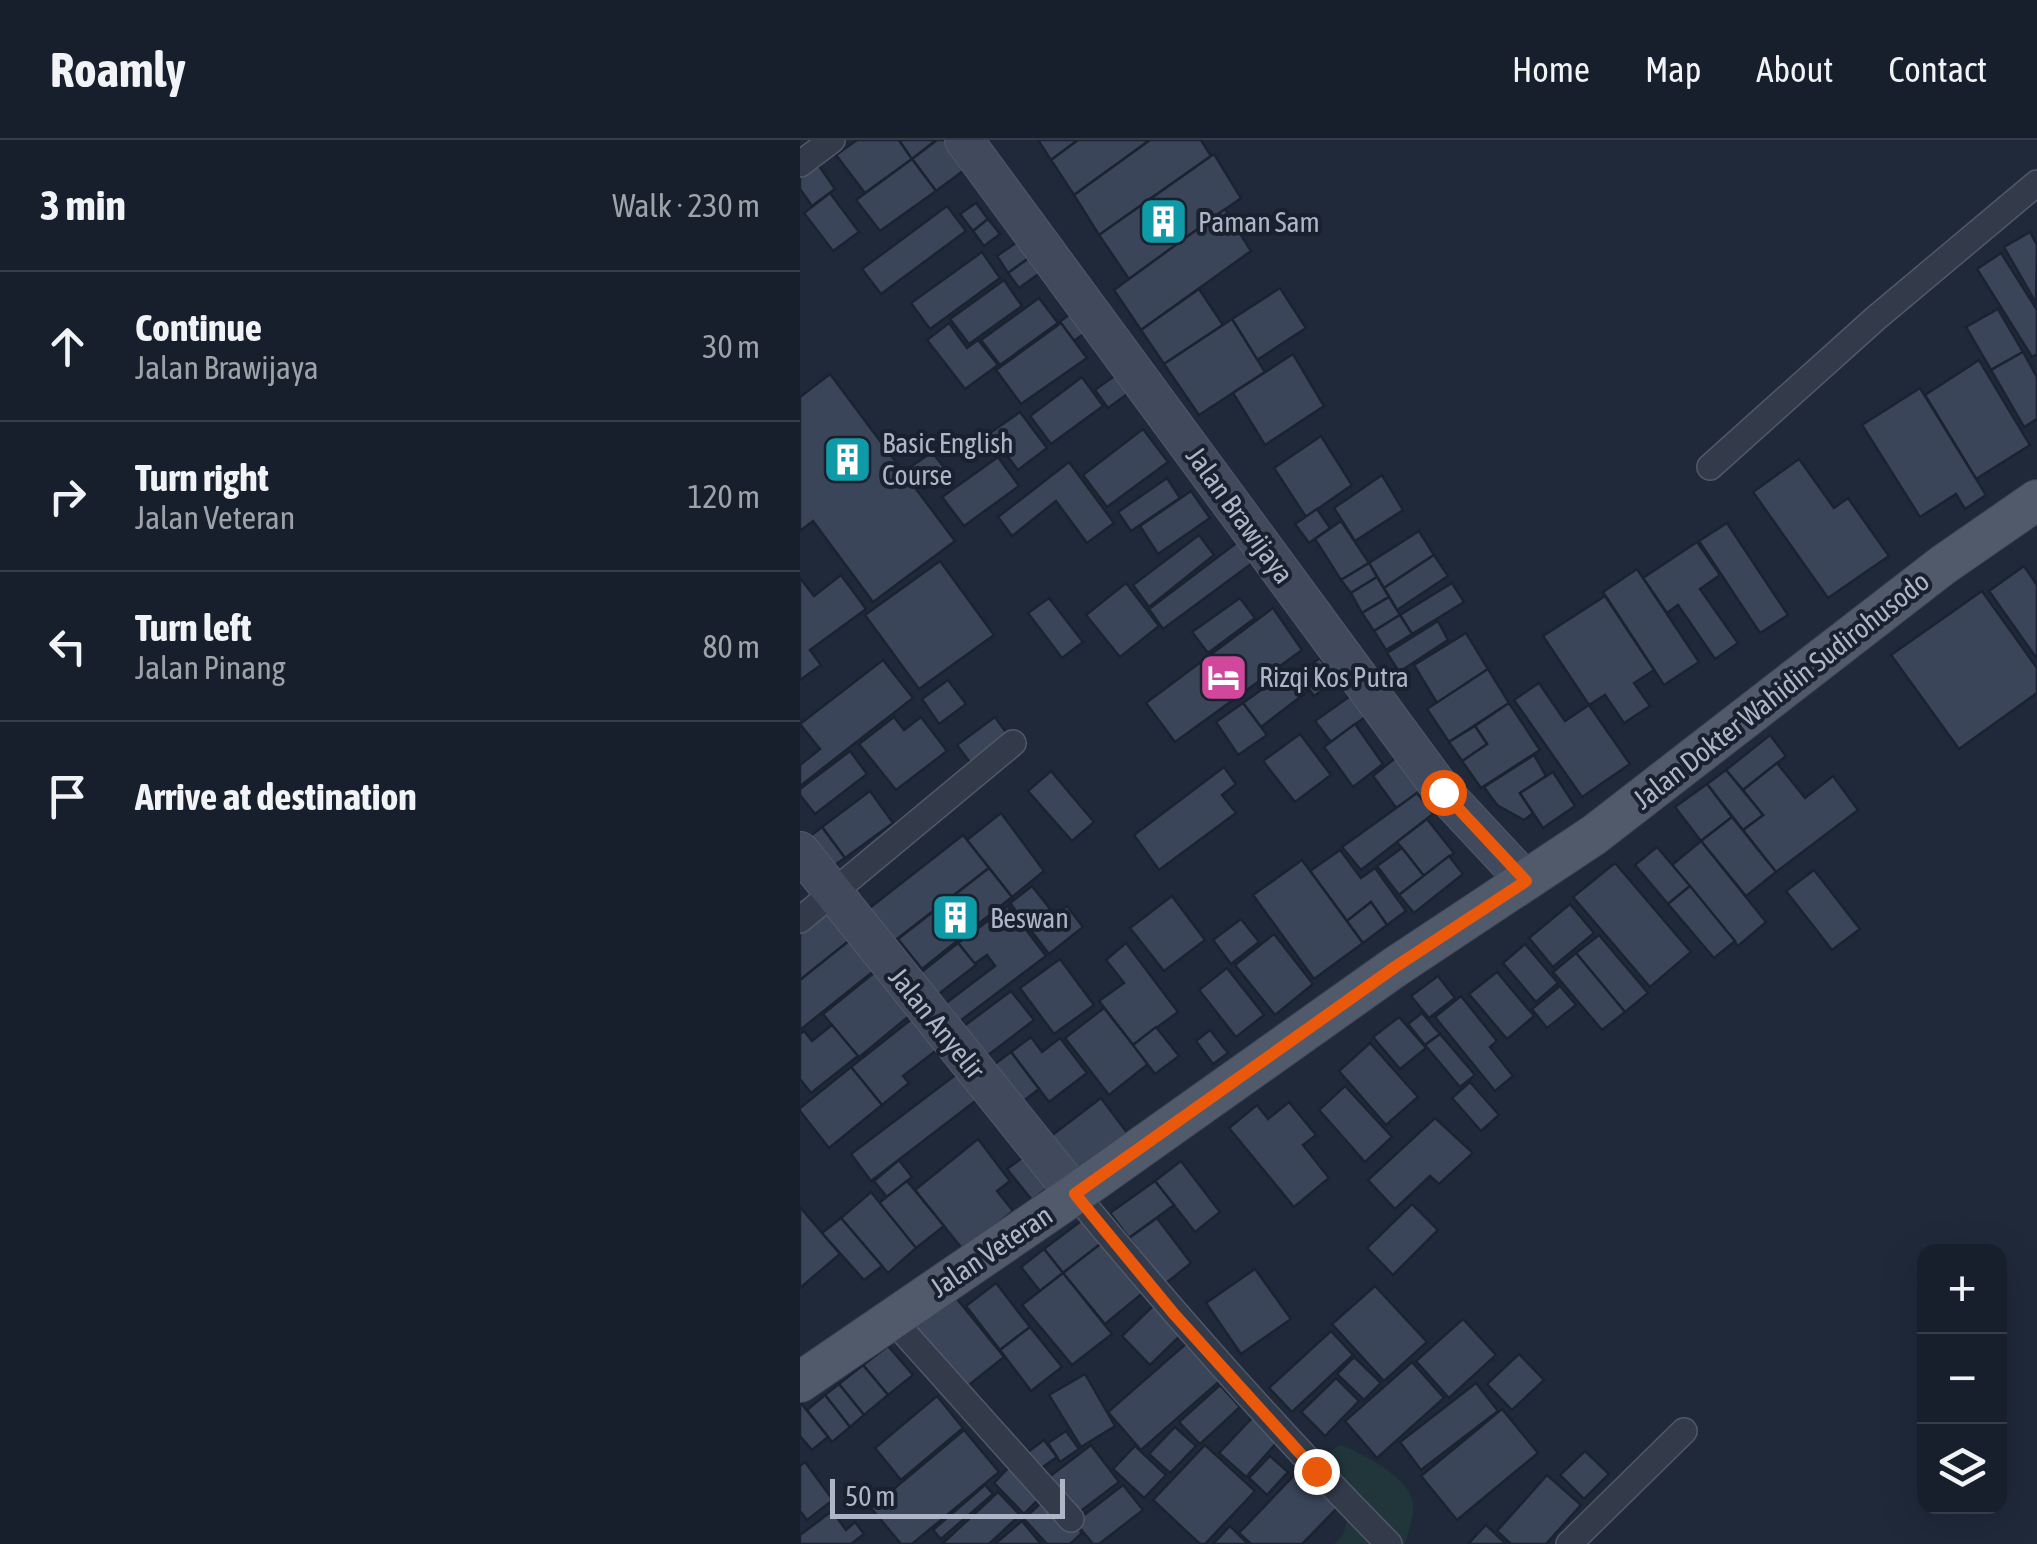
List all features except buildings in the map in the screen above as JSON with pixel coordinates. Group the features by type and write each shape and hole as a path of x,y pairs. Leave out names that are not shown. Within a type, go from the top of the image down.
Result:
{"main road":[{"name":"Jalan Brawijaya","path":"964,140 1443,792 1526,881"},
{"name":"Jalan Dokter Wahidin Sudirohusodo","path":"1526,881 1594,835 1944,565 2037,500"},
{"name":"Jalan Anyelir","path":"800,851 1075,1194"},
{"name":"Jalan Veteran","path":"800,1382 1075,1194 1395,967 1526,881"}],"street":[{"path":"800,164 832,140"},
{"path":"1710,467 1876,318 2037,183"},
{"path":"800,920 1013,744"},
{"path":"1075,1194 1174,1314 1316,1471 1389,1544"},
{"path":"892,1318 1071,1519"},
{"path":"1568,1544 1684,1432"}],"green space":[{"path":"1340,1445 1384,1468 1410,1494 1413,1514 1405,1544 1334,1544 1342,1536 1346,1520 1331,1469 1332,1450"}],"place":[{"name":"Paman Sam","path":"1163,222"},
{"name":"Basic English Course","path":"847,459"},
{"name":"Rizqi Kos Putra","path":"1224,677"},
{"name":"Beswan","path":"955,918"}],"route":[{"path":"1316,1471 1174,1314 1075,1194 1395,967 1526,881 1443,792"}]}
